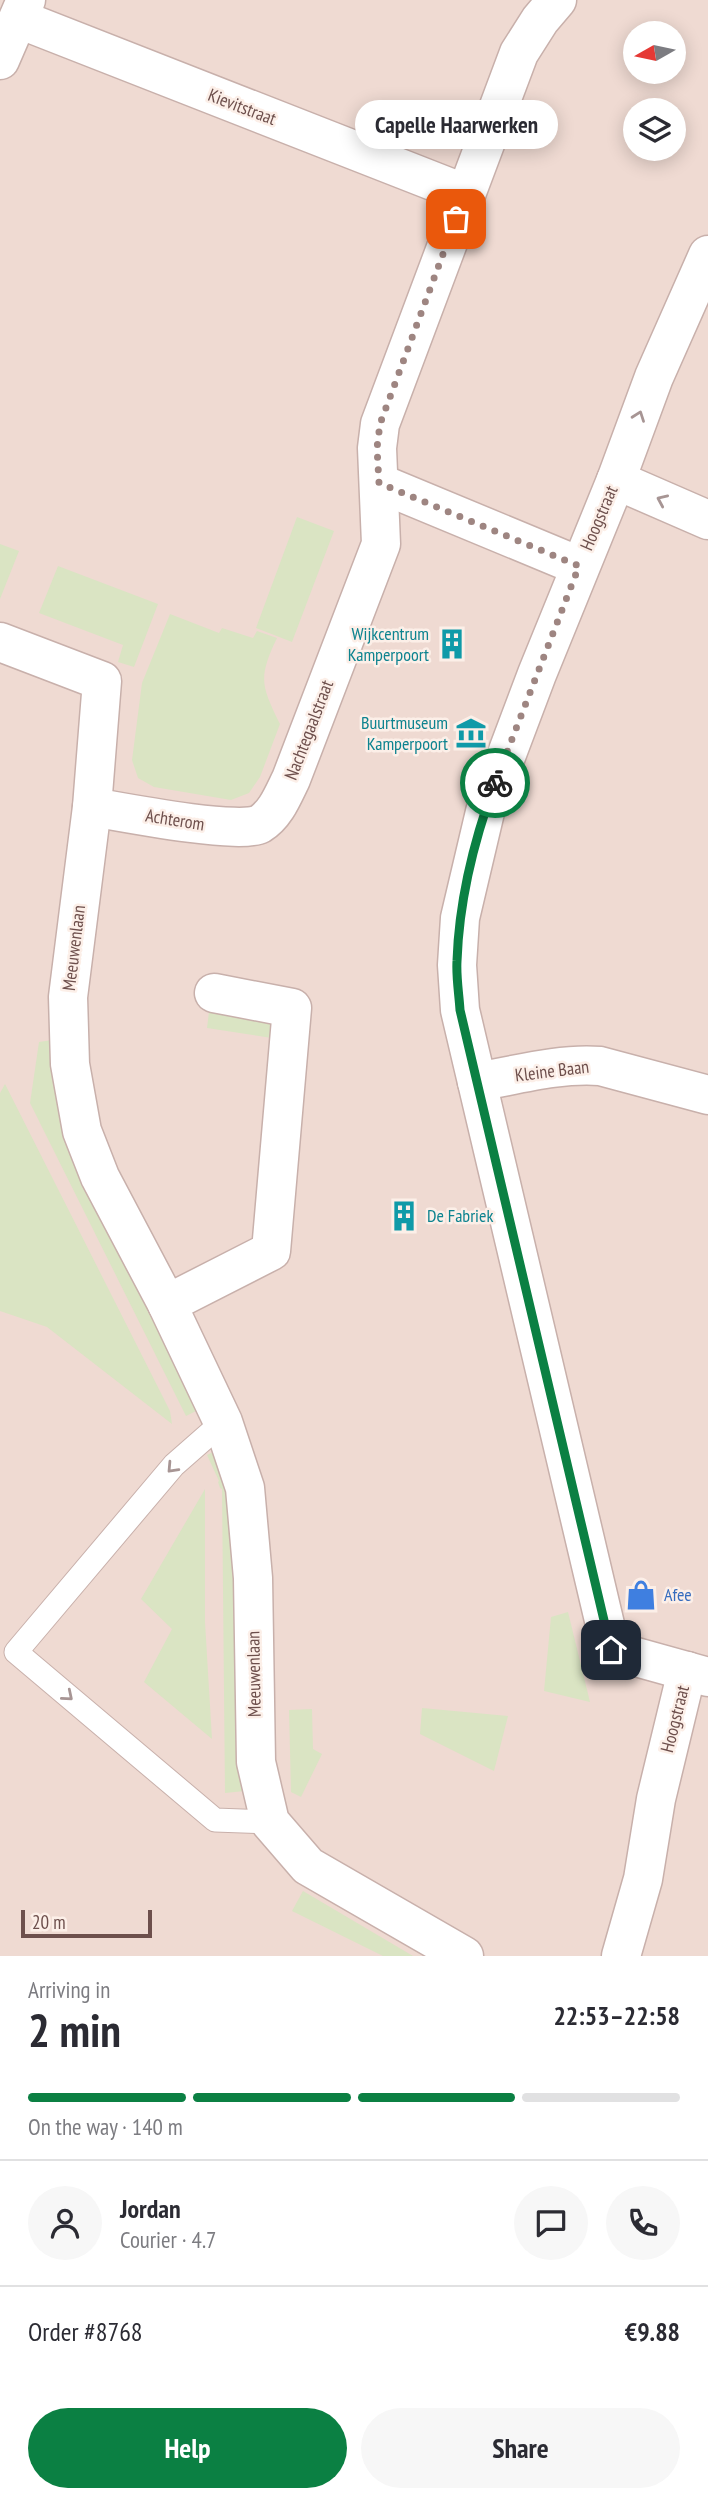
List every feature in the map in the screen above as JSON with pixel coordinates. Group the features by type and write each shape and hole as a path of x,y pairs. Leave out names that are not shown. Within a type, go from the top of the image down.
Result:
{"street":[{"name":"Nachtegaalstraat","path":"259,825 276,808 290,779 381,544 377,448 380,424 519,53 540,20 557,0"},
{"name":"Kievitstraat","path":"22,9 466,194"},
{"path":"0,60 22,9"},
{"name":"Hoogstraat","path":"621,1956 643,1880 656,1799 697,1674 611,1650 460,1010 457,965 460,918 485,812 654,377 708,255"},
{"path":"615,480 708,520"},
{"path":"379,483 579,566"},
{"name":"Meeuwenlaan","path":"0,642 102,681 92,807 68,997 71,1064 82,1130 100,1177 167,1304 223,1422 245,1488 253,1578 256,1762 270,1822 308,1866 464,1956"},
{"name":"Achterom","path":"92,807 233,828 259,825"},
{"path":"167,1304 271,1251 292,1008 214,993"},
{"name":"Kleine Baan","path":"477,1082 564,1066 592,1065 708,1094"}],"lane":[{"path":"223,1422 174,1465 16,1652 215,1820 270,1822"}],"shaded area":[{"path":"0,0 708,0 708,1956 0,1956"}],"green space":[{"path":"297,517 334,531 292,642 256,628"},
{"path":"0,544 19,551 0,599"},
{"path":"58,566 158,604 134,667 118,662 123,645 39,613"},
{"path":"170,614 219,633 222,628 253,638 257,631 277,638 267,663 264,681 280,724 260,777 249,793 231,800 154,787 138,778 132,760 142,683"},
{"path":"209,1012 274,1024 272,1038 207,1028"},
{"path":"52,1040 202,1408 186,1416 30,1103 39,1042"},
{"path":"5,1084 170,1411 172,1424 47,1327 0,1311 0,1093"},
{"path":"219,1449 233,1502 245,1791 225,1793 222,1489 207,1455"},
{"path":"205,1489 205,1622 212,1739 144,1682 172,1629 141,1599"},
{"path":"568,1612 590,1702 544,1691 551,1617"},
{"path":"422,1708 508,1716 494,1771 420,1734"},
{"path":"312,1709 313,1749 322,1754 301,1797 291,1792 289,1710"},
{"path":"303,1891 413,1956 383,1956 292,1911"}],"way so far":[{"path":"456,219 380,424 377,448 379,483 579,566 495,783"}],"place":[{"name":"Capelle Haarwerken","path":"456,219"},
{"name":"Wijkcentrum Kamperpoort","path":"452,644"},
{"name":"Buurtmuseum Kamperpoort","path":"471,733"},
{"name":"De Fabriek","path":"404,1216"},
{"name":"Afee","path":"641,1595"}],"route":[{"path":"495,783 472,861 460,918 457,965 460,1010 611,1650"}]}
